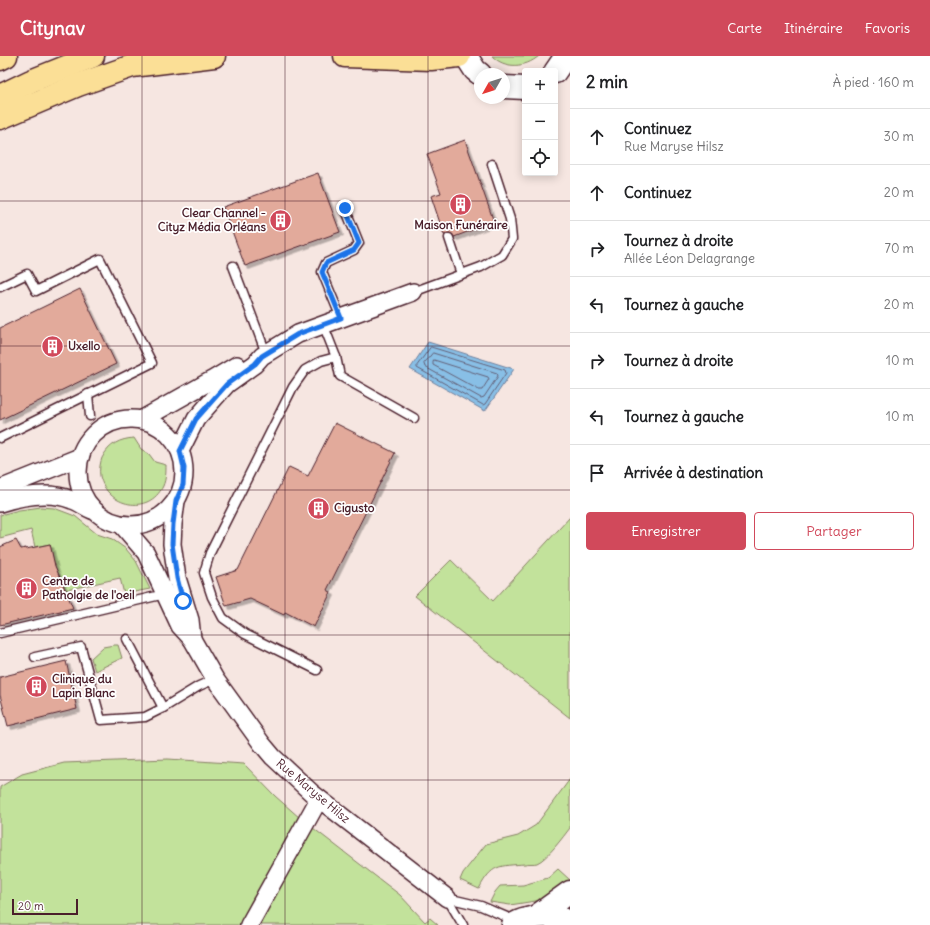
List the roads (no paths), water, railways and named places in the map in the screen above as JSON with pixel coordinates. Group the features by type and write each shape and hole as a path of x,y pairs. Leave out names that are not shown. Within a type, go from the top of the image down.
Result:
{"main road":[{"path":"0,59 6,56"},
{"path":"0,96 31,81 94,56"},
{"path":"0,118 78,85 132,66 214,56"},
{"path":"345,56 431,59 459,56"},
{"path":"466,56 474,68"},
{"path":"510,87 522,88"},
{"path":"515,923 538,915 570,892"},
{"path":"538,915 550,915 570,922"}],"street":[{"path":"180,451 196,419 227,384 255,364 264,354 298,334 413,292"},
{"path":"141,420 212,380 252,355 264,354"},
{"path":"0,503 13,499 37,496 55,496 72,499 108,520 122,525 138,526 153,521 166,513 176,501 183,485 184,468 180,451 171,436 157,426 141,420 125,419 110,423 97,431 87,443 80,457 78,472 80,487 86,500 96,512"},
{"path":"0,489 80,457"},
{"name":"Rue Maryse Hilsz","path":"176,501 172,544 177,578 190,620 192,639"},
{"name":"Rue Maryse Hilsz","path":"122,525 146,553 180,626 192,639 215,679 269,753 319,799 447,898"},
{"path":"249,925 319,799"}],"lane":[{"path":"413,292 481,267 502,255 512,239 510,219 492,164"},
{"path":"341,318 322,272 326,263 354,250 359,243 345,208"},
{"path":"449,238 461,274"},
{"path":"0,287 27,274 36,291 100,259 152,363 0,438"},
{"path":"233,266 264,354"},
{"path":"323,324 336,357 340,376 414,418"},
{"path":"317,670 245,634 223,618 212,597 204,573 210,553 293,387 305,370 320,361 336,357"},
{"path":"88,394 90,416"},
{"path":"0,633 164,594"},
{"path":"127,639 163,708"},
{"path":"35,657 81,647 101,720 145,717 199,686 215,679"},
{"path":"447,898 481,906 515,923"},
{"path":"447,898 463,925"}],"water":[{"path":"428,342 514,369 485,411 410,369"}],"place":[{"name":"Maison Funéraire","path":"461,204"},
{"name":"Clear Channel - Cityz Média Orléans","path":"281,220"},
{"name":"Uxello","path":"53,346"},
{"name":"Cigusto","path":"318,508"},
{"name":"Centre de Patholgie de l'oeil","path":"27,588"},
{"name":"Clinique du Lapin Blanc","path":"36,686"}]}
